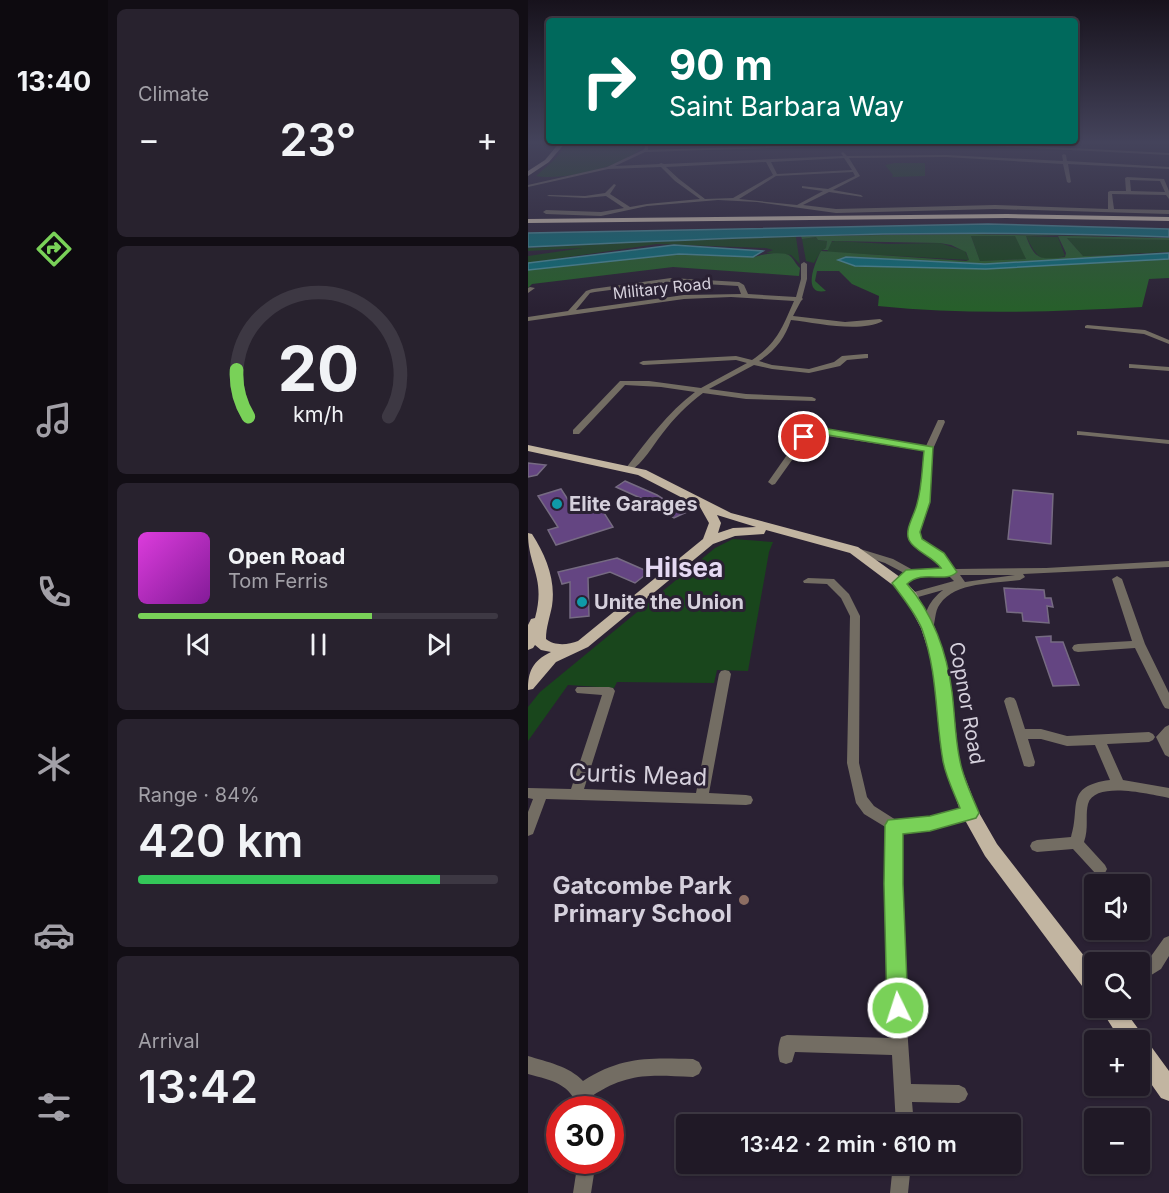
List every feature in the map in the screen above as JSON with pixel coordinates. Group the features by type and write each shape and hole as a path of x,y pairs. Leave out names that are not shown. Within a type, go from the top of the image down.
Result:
{"highway":[{"path":"530,223 934,216 1169,221"},
{"path":"530,223 1169,221"}],"main road":[{"name":"Copnor Road","path":"528,448 630,468 659,479 704,505 745,522 854,550 907,584 928,628 944,691 951,762 970,813 991,850 1084,973"},
{"path":"704,505 715,523 710,541"},
{"name":"Copnor Road","path":"528,685 551,658 583,644 710,541 740,530 795,533"},
{"path":"528,537 544,570 547,590 539,635 541,644 552,649 572,648"},
{"path":"528,645 537,619 545,606"},
{"path":"1150,1063 1169,1090"}],"street":[{"path":"613,198 628,208"},
{"path":"799,208 817,198"},
{"path":"1110,198 1111,207"},
{"path":"546,212 601,214 628,208 703,199 735,199 836,211 963,207 1111,207 1169,212"},
{"path":"1111,207 1135,204"},
{"path":"630,468 679,409 703,389 753,362 781,338 800,299 804,264"},
{"path":"570,313 591,291 671,280 739,284 745,296"},
{"name":"Military Road","path":"528,319 671,298 745,296 800,299"},
{"path":"789,318 857,326 880,321"},
{"path":"1087,327 1145,332 1169,342"},
{"path":"644,363 736,358 772,367 809,371 837,364 845,358 865,356"},
{"path":"1132,366 1169,369"},
{"path":"576,432 623,383 642,382 703,389 725,394 813,399"},
{"path":"941,422 929,449 924,502 914,532 915,540 939,556 960,584"},
{"path":"772,482 804,437 819,432 929,449"},
{"path":"1080,433 1169,442"},
{"path":"907,584 950,572 1041,572 1169,564"},
{"path":"907,584 960,584 1041,572"},
{"path":"1117,579 1139,644 1169,705"},
{"path":"808,581 830,581 852,606 856,626 853,763 861,799 869,810 894,825 912,827 970,813"},
{"path":"928,628 928,616 932,605 943,594 960,584"},
{"path":"1078,648 1139,644"},
{"path":"701,799 725,674"},
{"path":"576,795 609,691 581,690"},
{"path":"1011,700 1029,762"},
{"path":"1169,730 1162,737 1169,752"},
{"path":"1021,734 1041,734 1066,741 1149,737"},
{"path":"1099,740 1118,785"},
{"path":"1076,843 1082,830 1081,805 1084,795 1092,789 1118,785 1169,793"},
{"path":"528,830 535,794"},
{"name":"Curtis Mead","path":"535,794 746,800"},
{"path":"894,825 892,841 895,969 904,1114"},
{"path":"1037,846 1076,843"},
{"path":"1076,843 1100,869"},
{"path":"1150,967 1155,964 1169,943"},
{"path":"786,1056 787,1043 900,1047"},
{"path":"528,1065 570,1079 583,1091 584,1096"},
{"path":"583,1091 606,1075 629,1067 693,1068"},
{"path":"903,1093 959,1094"},
{"path":"582,1193 585,1174"},
{"path":"899,1193 902,1174"}],"shaded area":[{"path":"988,224 1169,229 1169,237 1009,233 929,234 768,237 528,247 528,233"},
{"path":"921,231 1169,235 1169,237 931,233 766,236 796,237 800,264 791,255 766,253 773,250 766,248 657,244 528,263 528,256 583,248 528,251 528,248 638,242 528,247 528,241"},
{"path":"971,234 1169,238 1169,240 1067,238 1083,256 1169,253 985,264 846,257 838,260 855,266 986,269 1169,259 1169,278 1149,279 1142,307 1010,312 944,311 878,306 879,296 852,284 839,271 817,271 815,281 826,291 818,291 814,288 812,277 821,251 966,261 969,260 966,252 940,243 832,241 828,250 823,250 826,248 827,241 818,240 816,237 802,239 801,236","holes":["971,236 1015,236 1026,259 980,261","1026,236 1058,236 1066,253 1065,257 1040,257 1032,250"]},
{"path":"971,236 1017,236 1026,259 980,261"},
{"path":"1026,236 1058,237 1065,256 1050,259 1040,257"},
{"path":"1071,236 1169,240 1169,252 1083,256 1067,238"},
{"path":"816,237 818,240 827,241 826,248 821,251 814,263 806,261 802,239"},
{"path":"831,242 889,244 940,243 965,251 969,260 827,252"},
{"path":"674,245 763,251 753,257 679,254 528,270 528,263"},
{"path":"1169,253 1169,259 986,269 855,266 838,260 846,257 985,264"},
{"path":"673,254 755,257 787,254 800,268 799,276 673,267 532,284 528,288 528,270"},
{"path":"733,539 773,542 769,552 748,671 717,670 714,683 617,682 614,688 568,685 528,741 528,707 540,692 715,548"}],"building":[{"path":"528,463 546,465 537,475 528,477"},
{"path":"625,481 657,495 685,513 674,518 647,501 616,487"},
{"path":"561,489 576,512 599,505 613,527 556,545 548,530 558,527 538,496"},
{"path":"1013,490 1053,494 1051,544 1008,539"},
{"path":"617,558 649,572 635,583 610,572 588,578 589,616 570,618 570,582 562,584 558,572"},
{"path":"1004,588 1044,590 1045,598 1051,598 1053,607 1047,606 1049,623 1023,621 1022,613 1007,612"},
{"path":"1051,636 1051,642 1063,642 1079,685 1053,686 1036,637"}],"place":[{"name":"Elite Garages","path":"557,504"},
{"name":"Unite the Union","path":"582,602"},
{"name":"Gatcombe Park Primary School","path":"744,900"}],"district":[{"name":"Hilsea","path":"684,568"}],"route":[{"path":"804,437 819,432 828,432 929,449 924,502 914,532 915,540 939,556 950,572 911,573 899,583 910,596 928,628 937,656 944,691 951,762 957,784 970,813 912,827 894,825 892,841 898,1008"}]}
